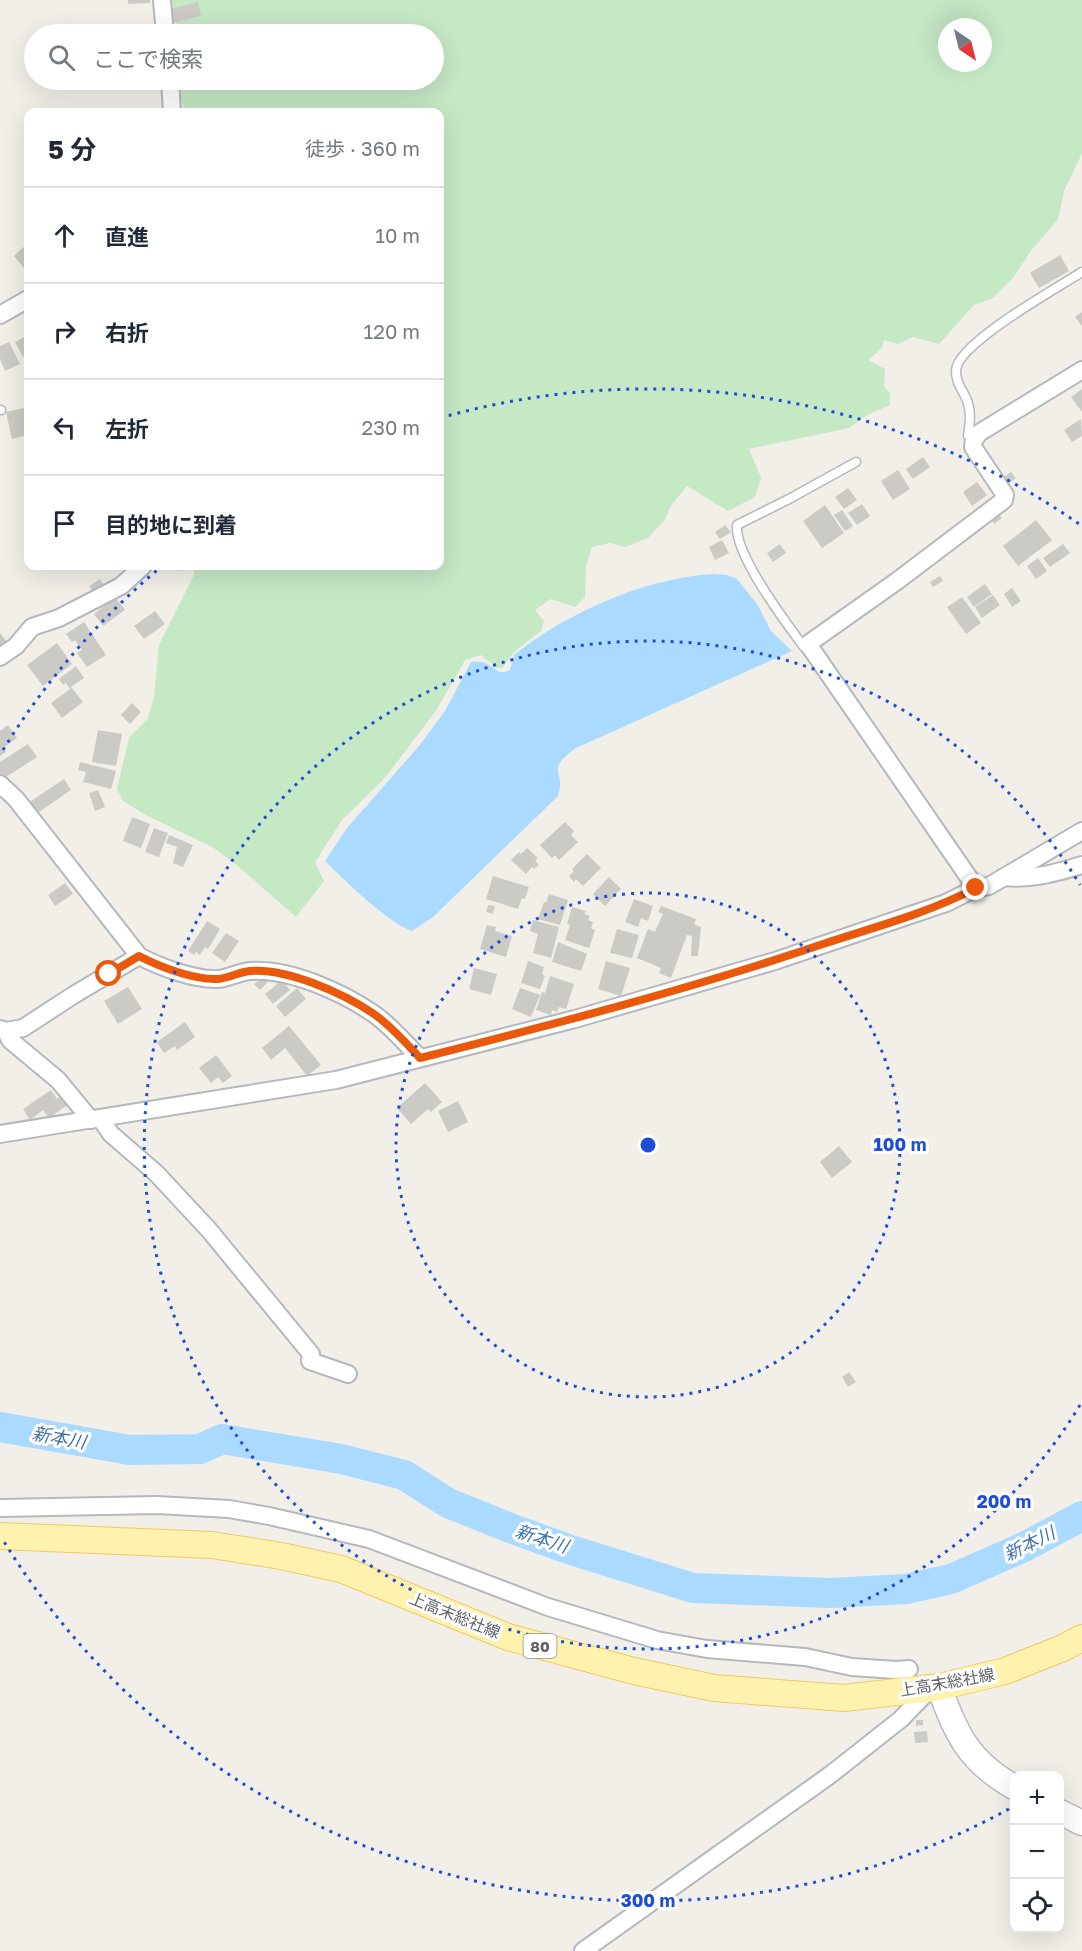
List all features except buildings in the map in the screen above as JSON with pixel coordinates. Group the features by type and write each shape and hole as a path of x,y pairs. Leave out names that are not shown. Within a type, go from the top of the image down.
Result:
{"main road":[{"name":"上高末総社線","path":"0,1536 212,1545 281,1556 341,1569 508,1637 634,1671 714,1688 844,1698 935,1687 1005,1671 1082,1638"}],"street":[{"path":"162,0 164,24"},
{"path":"171,90 172,108"},
{"path":"0,315 24,301"},
{"path":"976,888 808,644 897,581 1004,500 1005,495 973,447 974,440 980,433 1082,370"},
{"path":"0,657 16,646 32,627 59,618 121,586 139,570"},
{"path":"0,784 21,807 139,956 154,964 188,975 218,979 250,971 285,974 320,985 374,1014 420,1058"},
{"path":"0,1134 336,1080 574,1019 775,961 946,903 976,888 989,886 1082,831"},
{"path":"1004,877 1020,879 1048,875 1082,865"},
{"path":"139,956 23,1028 3,1030 10,1040 58,1080 95,1119 156,1173 209,1230 311,1354 310,1361 348,1374"},
{"path":"0,1508 157,1505 229,1509 269,1516 369,1539 549,1607 657,1640 707,1650 805,1658 852,1666 909,1669"},
{"path":"583,1951 830,1775 901,1719 935,1687 963,1743 978,1761 1010,1785"},
{"path":"1064,1814 1082,1823"}],"lane":[{"path":"974,440 968,436 969,407 957,385 956,368 959,360 986,334 1082,272"},
{"path":"804,647 758,582 736,529 737,525 789,500 856,462"}],"green space":[{"path":"172,0 1082,0 1082,153 1064,191 1058,219 1030,252 1013,278 993,298 974,305 939,344 913,337 898,344 884,340 882,348 868,360 885,369 884,386 890,394 890,405 869,414 849,428 749,449 761,478 755,497 728,511 687,486 672,504 664,521 648,538 625,547 610,543 592,547 586,565 585,597 575,607 551,599 535,610 544,621 541,631 514,652 503,667 497,668 481,655 465,660 437,709 407,749 383,780 342,820 315,862 324,881 296,917 214,848 146,815 123,801 117,789 129,738 148,718 154,697 159,645 194,575 194,570 444,570 444,108 184,108 180,90 444,90 444,24 176,24"}],"water":[{"path":"713,574 727,575 737,579 757,604 771,631 792,651 576,748 558,767 560,787 558,796 433,917 412,931 379,910 325,861 347,828 419,746 445,711 471,662 484,662 498,671 506,672 510,670 514,655 557,625 582,612 634,590 661,582"}],"waterway":[{"name":"新本川","path":"0,1427 130,1450 200,1449 222,1439 341,1459 404,1475 448,1503 510,1528 571,1550 693,1588 831,1593 906,1589 951,1579 1024,1547 1082,1516"}],"route":[{"path":"109,974 139,956 154,964 188,975 218,979 250,971 285,974 320,985 374,1014 420,1058 574,1019 775,961 946,903 976,888"}]}
